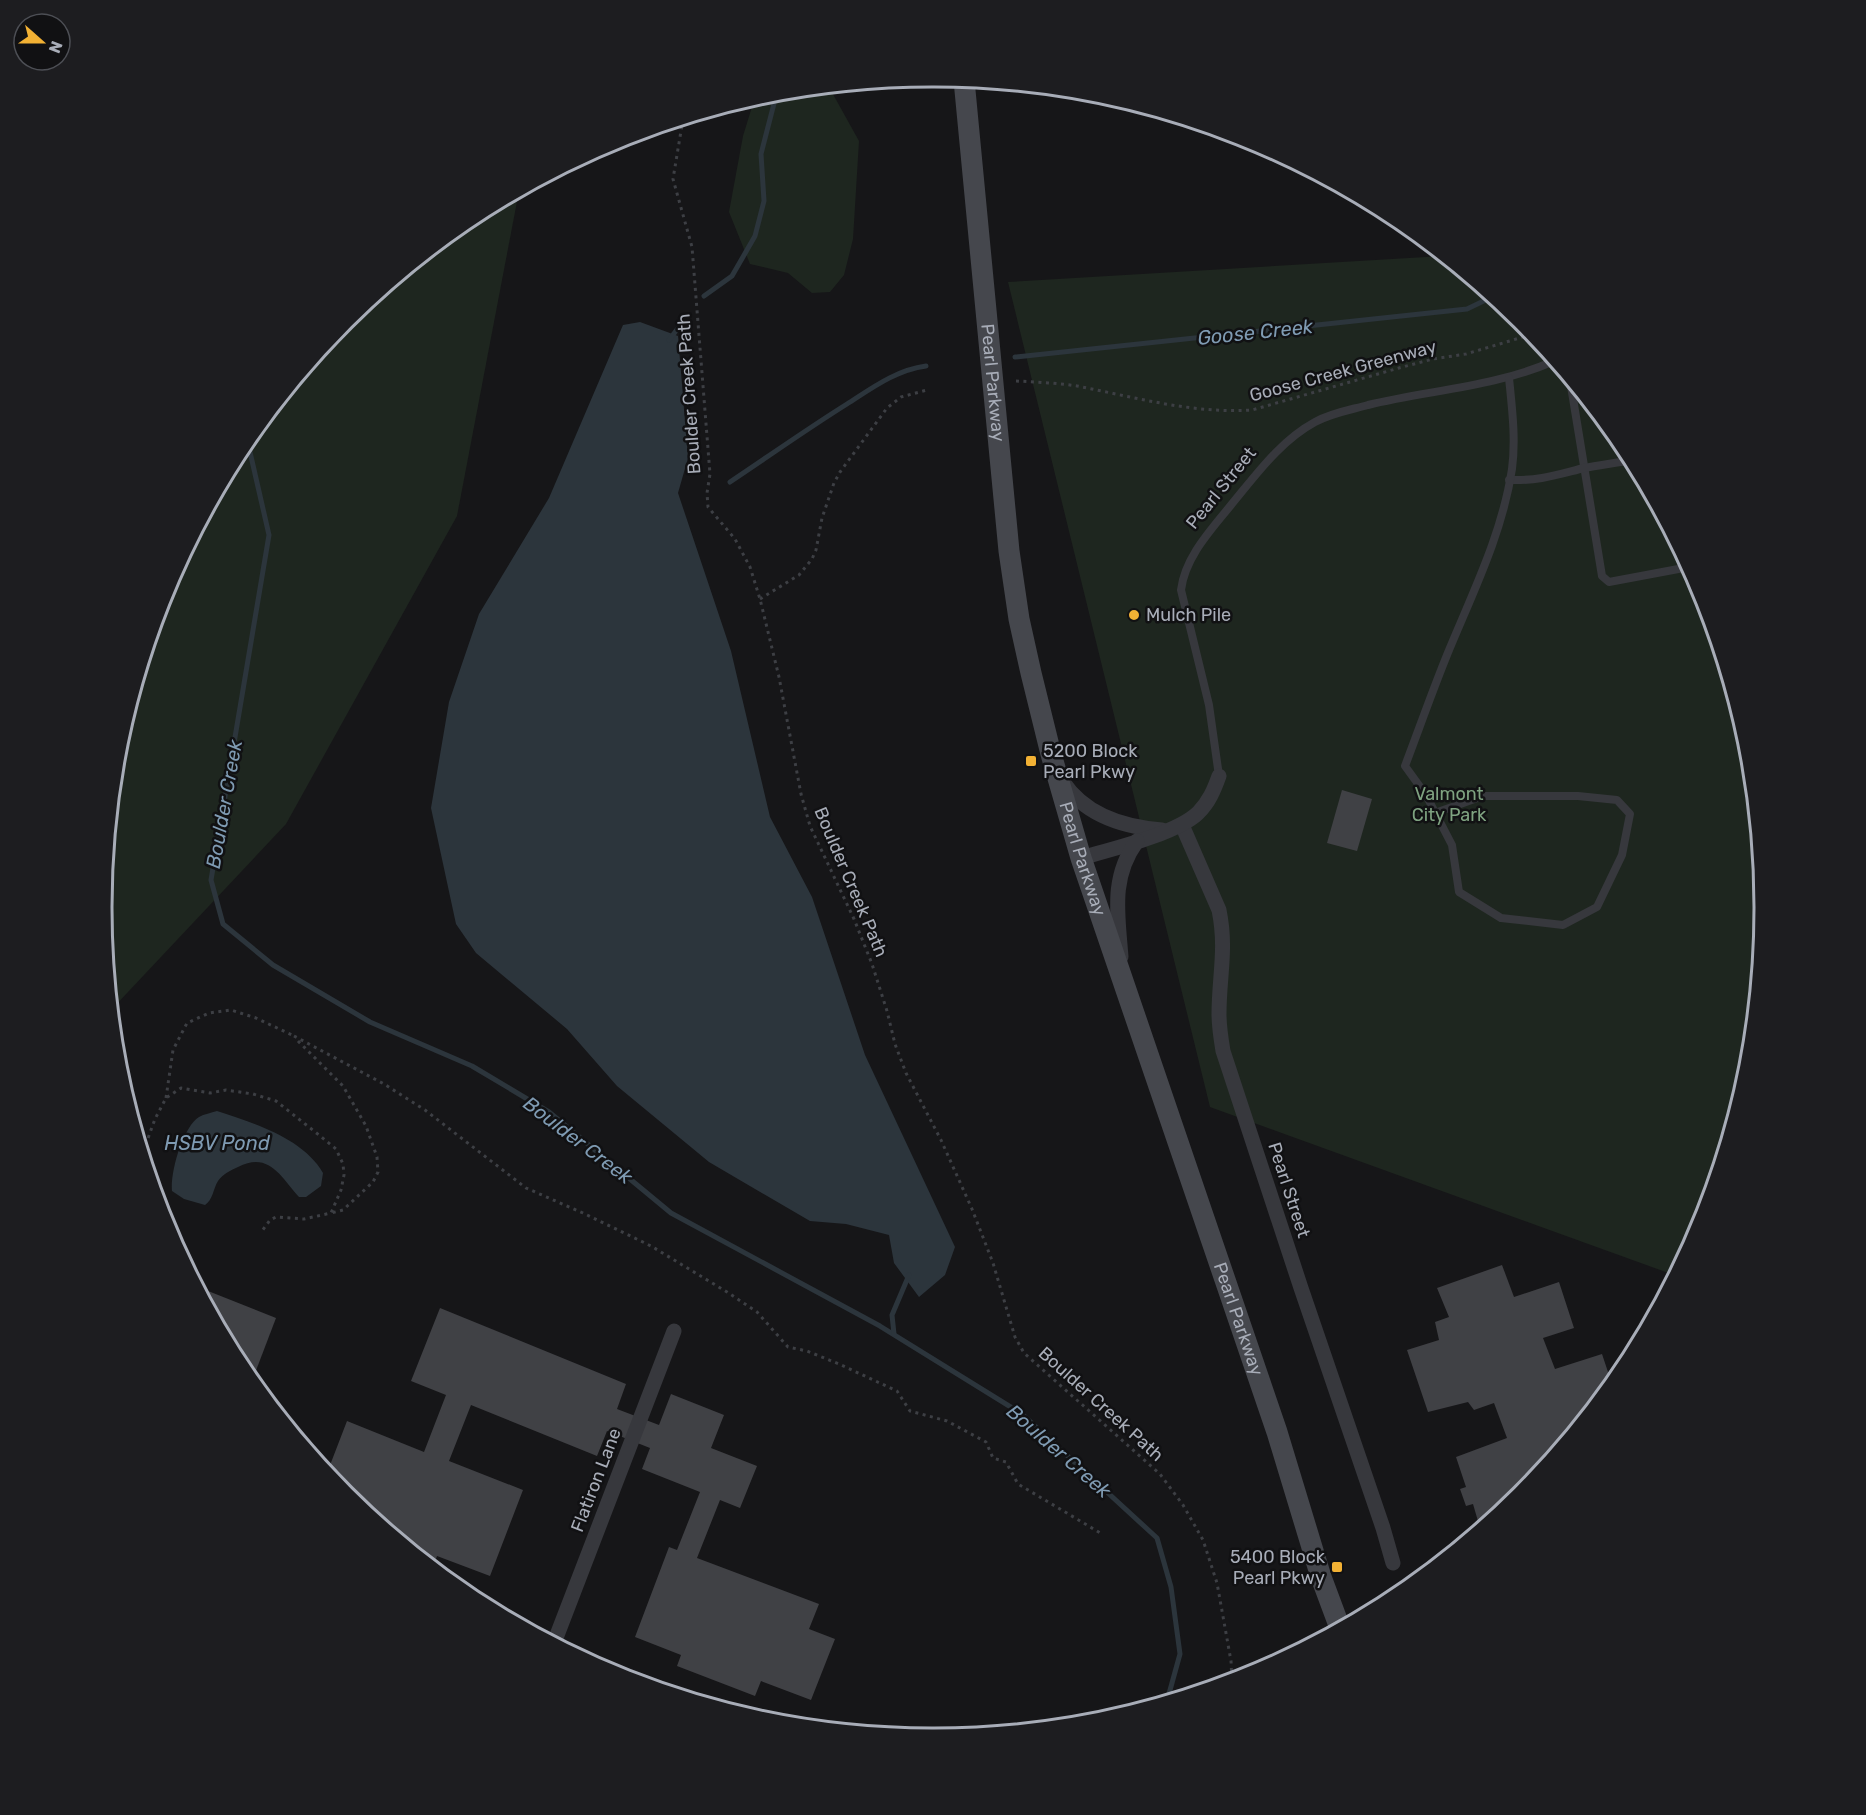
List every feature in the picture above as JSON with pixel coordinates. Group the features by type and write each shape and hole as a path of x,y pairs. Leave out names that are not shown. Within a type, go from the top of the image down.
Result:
{"main road":[{"name":"Pearl Parkway","path":"965,88 1009,551 1021,630 1056,772 1081,858 1277,1432 1321,1577 1337,1621"},
{"name":"Pearl Parkway","path":"1321,1577 1331,1625"}],"street":[{"path":"1056,772 1074,796 1097,813 1140,827 1175,828"},
{"name":"Pearl Street","path":"1081,858 1175,828 1197,814 1206,804 1219,776"},
{"name":"Pearl Street","path":"1175,828 1219,910 1224,948 1219,1013 1223,1052 1393,1563"},
{"path":"1123,981 1117,892 1127,856 1137,841"},
{"name":"Flatiron Lane","path":"557,1636 674,1331"}],"lane":[{"name":"Pearl Street","path":"1219,776 1209,705 1181,590 1182,578 1187,566 1214,526 1274,454 1290,439 1316,421 1382,402 1509,378 1547,364"},
{"path":"1436,813 1483,796 1566,796 1617,800 1630,814 1622,855 1598,907 1563,925 1502,918 1460,892 1452,845 1426,795 1405,766 1499,527 1512,469 1514,423 1509,378"},
{"path":"1572,394 1602,576 1609,582 1680,569"},
{"path":"1509,480 1528,481 1621,462"}],"path":[{"name":"Boulder Creek Path","path":"682,127 673,179 692,247 710,474 707,493 708,507 735,538 750,567 779,677 801,794 810,826 858,928 872,964 895,1044 906,1073 941,1140 972,1209 993,1263 1015,1337 1024,1353 1160,1474 1183,1504 1203,1540 1217,1583 1232,1672"},
{"name":"Goose Creek Greenway","path":"1016,381 1074,386 1183,407 1252,410 1399,368 1433,359 1466,354 1522,337"},
{"path":"760,599 799,575 812,559 825,507 834,483 887,408 901,397 927,390"},
{"path":"147,1142 166,1098 173,1050 187,1023 209,1013 231,1010 256,1018 384,1084 467,1142 526,1188 651,1246 727,1292 757,1312 788,1347 807,1352 879,1382 897,1391 910,1411 947,1421 986,1442 993,1458 1006,1462 1018,1484 1102,1534"},
{"path":"262,1231 270,1220 276,1217 304,1219 342,1210 373,1182 378,1172 377,1157 366,1126 343,1086 294,1036"},
{"path":"166,1098 181,1088 210,1094 226,1090 254,1094 276,1101 336,1149 343,1164 344,1175 342,1190 331,1213"}],"green space":[{"path":"833,93 859,141 853,239 844,275 830,292 812,293 788,273 750,264 729,212 743,136 752,108"},
{"path":"517,201 457,516 286,824 119,1002 112,908 114,854 128,747 140,695 156,644 197,545 222,497 282,408 353,327 434,257 477,225"},
{"name":"Valmont City Park","path":"1432,257 1513,327 1584,408 1615,452 1644,497 1669,545 1710,644 1726,695 1738,747 1752,854 1754,908 1752,961 1738,1068 1726,1120 1710,1171 1668,1273 1210,1107 1008,282"}],"water":[{"path":"640,322 678,336 688,458 678,493 731,651 770,817 812,897 865,1055 955,1247 945,1275 919,1297 894,1263 889,1235 846,1224 810,1221 709,1162 617,1086 567,1029 476,953 456,924 431,808 449,702 479,614 549,498 623,325"},
{"name":"HSBV Pond","path":"217,1111 276,1133 303,1150 323,1173 321,1186 306,1197 299,1197 273,1168 258,1162 235,1168 225,1174 218,1181 205,1205 184,1199 172,1191 175,1162 188,1130 199,1117"}],"building":[{"path":"1342,790 1372,799 1357,851 1327,843"},
{"path":"1502,1265 1514,1297 1559,1282 1574,1328 1543,1338 1555,1369 1602,1354 1608,1373 1584,1407 1550,1448 1513,1488 1478,1520 1473,1504 1466,1506 1460,1489 1466,1487 1456,1457 1507,1438 1494,1403 1474,1410 1468,1402 1428,1412 1407,1350 1439,1340 1435,1322 1449,1317 1437,1288"},
{"path":"208,1291 276,1318 256,1370 222,1318"},
{"path":"440,1308 626,1384 617,1409 659,1425 671,1394 724,1415 711,1448 757,1466 740,1508 720,1500 697,1558 819,1604 809,1629 835,1639 811,1700 761,1681 755,1696 677,1666 681,1655 635,1637 669,1547 677,1550 700,1492 642,1469 650,1448 607,1431 597,1456 471,1405 449,1461 523,1490 490,1576 437,1556 436,1559 434,1558 392,1524 331,1464 347,1421 424,1452 446,1395 411,1381"}],"waterway":[{"path":"704,296 732,276 755,236 764,201 761,154 774,103"},
{"name":"Goose Creek","path":"1015,357 1467,309 1484,301"},
{"path":"669,340 679,327"},
{"name":"Goose Creek","path":"730,482 875,386 905,371 926,366"},
{"name":"Boulder Creek","path":"250,453 269,535 211,880 223,924 273,965 370,1022 472,1066 549,1112 671,1213 880,1326 1022,1414 1157,1538 1171,1587 1180,1654 1169,1693"},
{"path":"894,1334 892,1315 909,1275"}],"place":[{"name":"Mulch Pile","path":"1134,615"},
{"name":"5200 Block Pearl Pkwy","path":"1031,761"},
{"name":"5400 Block Pearl Pkwy","path":"1337,1567"}]}
